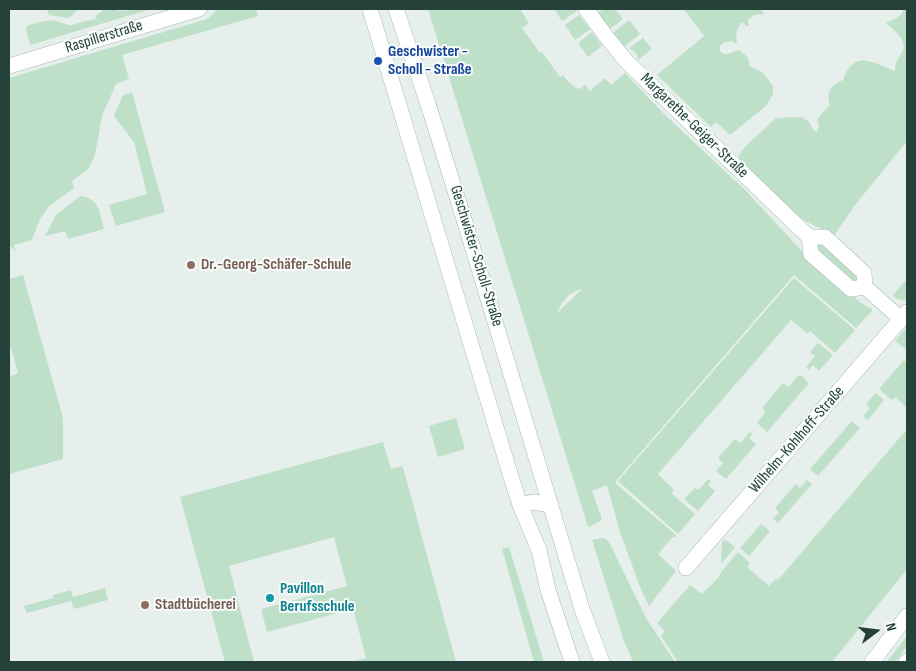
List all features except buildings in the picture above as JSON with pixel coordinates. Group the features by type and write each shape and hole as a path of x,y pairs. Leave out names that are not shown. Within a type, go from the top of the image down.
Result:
{"street":[{"name":"Raspillerstraße","path":"9,66 199,9"},
{"name":"Geschwister-Scholl-Straße","path":"370,9 520,505 539,550 548,590 572,662"},
{"name":"Geschwister-Scholl-Straße","path":"396,9 428,104 511,371 582,609 602,662"},
{"name":"Margarethe-Geiger-Straße","path":"586,9 626,61 809,237 811,254 851,289 865,288 904,316"},
{"name":"Margarethe-Geiger-Straße","path":"809,237 825,237 858,267 864,273 865,288"},
{"name":"Wilhelm-Kohlhoff-Straße","path":"686,568 904,316"},
{"path":"520,505 533,502 551,505"},
{"path":"872,662 907,616"}],"green space":[{"path":"47,9 78,9 72,16 67,18 49,15"},
{"path":"104,9 123,11 151,9 30,45 27,26 54,20 72,25 95,19"},
{"path":"216,9 256,9 258,16 122,55 129,79 116,84 102,116 95,155 89,168 72,181 74,188 49,206 40,219 32,240 14,245 16,252 9,245 9,78 207,19"},
{"path":"428,9 520,9 529,23 522,28 540,53 542,52 560,77 563,75 570,84 580,89 585,85 590,91 605,78 611,85 625,73 664,114 746,191 813,263 861,303 872,309 856,328 794,275 616,481 616,484 677,536 672,538 658,554 676,571 649,606 620,532 607,485 592,491 601,520 588,527","holes":["581,290 557,313 566,298 572,293"]},
{"path":"554,9 575,9 577,11 562,21"},
{"path":"604,9 615,9 623,19 610,29 597,14"},
{"path":"684,9 760,9 765,14 754,15 748,20 749,25 746,26 743,22 740,24 736,38 737,44 732,41 725,42 720,46 720,51 723,54 737,51 742,52 749,61 749,66 762,72 773,86 773,94 766,106 730,135 716,122 711,127 657,75 704,36"},
{"path":"904,9 907,9 907,141 855,205 833,237 791,211 739,159 739,155 776,118 802,117 817,132 819,125 817,119 830,105 830,90 835,84 843,80 847,70 858,61 865,60 895,71 896,63 904,48 904,44 900,36 886,23 899,16"},
{"path":"579,15 590,29 575,40 565,25"},
{"path":"629,20 640,34 624,47 613,33"},
{"path":"592,32 602,46 588,57 578,43"},
{"path":"643,38 652,49 638,60 637,54 629,48"},
{"path":"132,92 165,212 116,226 109,205 147,194 134,142 114,116 123,95"},
{"path":"80,196 91,200 98,207 104,229 68,239 65,231 45,236 56,215"},
{"path":"821,243 860,277 855,284 817,252 817,247"},
{"path":"23,275 63,418 63,459 9,474 9,377 18,373 9,341 9,279"},
{"path":"794,278 855,330 835,353 810,331 808,334 791,320 658,474 674,490 671,493 695,514 678,534 618,481"},
{"path":"905,281 907,283 907,299 896,299 893,295"},
{"path":"907,327 907,347 905,349 895,341"},
{"path":"818,343 833,355 819,371 813,365 809,370 806,367 815,356 810,352"},
{"path":"904,360 907,363 907,408 895,397 892,400 879,389"},
{"path":"798,376 802,376 809,383 767,432 757,423 766,412 762,408 783,383 788,387"},
{"path":"876,393 884,400 868,420 863,416 870,408 866,404"},
{"path":"456,418 465,449 438,457 429,426"},
{"path":"852,421 860,428 818,476 810,469"},
{"path":"907,429 907,569 832,662 678,662 661,636 665,631 657,623 690,585 702,594 718,578 738,552 750,563 747,567 769,586 776,579 778,580"},
{"path":"750,432 752,434 749,438 756,444 726,479 716,471 723,463 718,458 735,439 740,443"},
{"path":"383,442 391,469 402,466 404,471 456,662 351,662 366,658 353,609 267,632 261,609 347,586 334,537 229,566 254,662 225,662 180,497"},
{"path":"708,479 711,481 708,485 715,491 698,511 684,499 695,488 698,490"},
{"path":"807,480 812,484 778,523 773,519 779,512 775,508 796,484 800,488"},
{"path":"761,524 770,531 749,556 740,548"},
{"path":"602,538 609,542 646,618 675,662 633,662 623,638 592,540"},
{"path":"724,539 735,547 722,563 722,542"},
{"path":"509,547 544,662 534,662 502,549"},
{"path":"105,588 108,600 74,609 71,601 27,613 24,606 53,598 53,595 71,590 73,597"},
{"path":"907,636 907,646 895,662 887,662"}],"place":[{"name":"Geschwister - Scholl - Straße","path":"378,61"},
{"name":"Dr.-Georg-Schäfer-Schule","path":"191,265"},
{"name":"Pavillon Berufsschule","path":"270,598"},
{"name":"Stadtbücherei","path":"145,605"}]}
